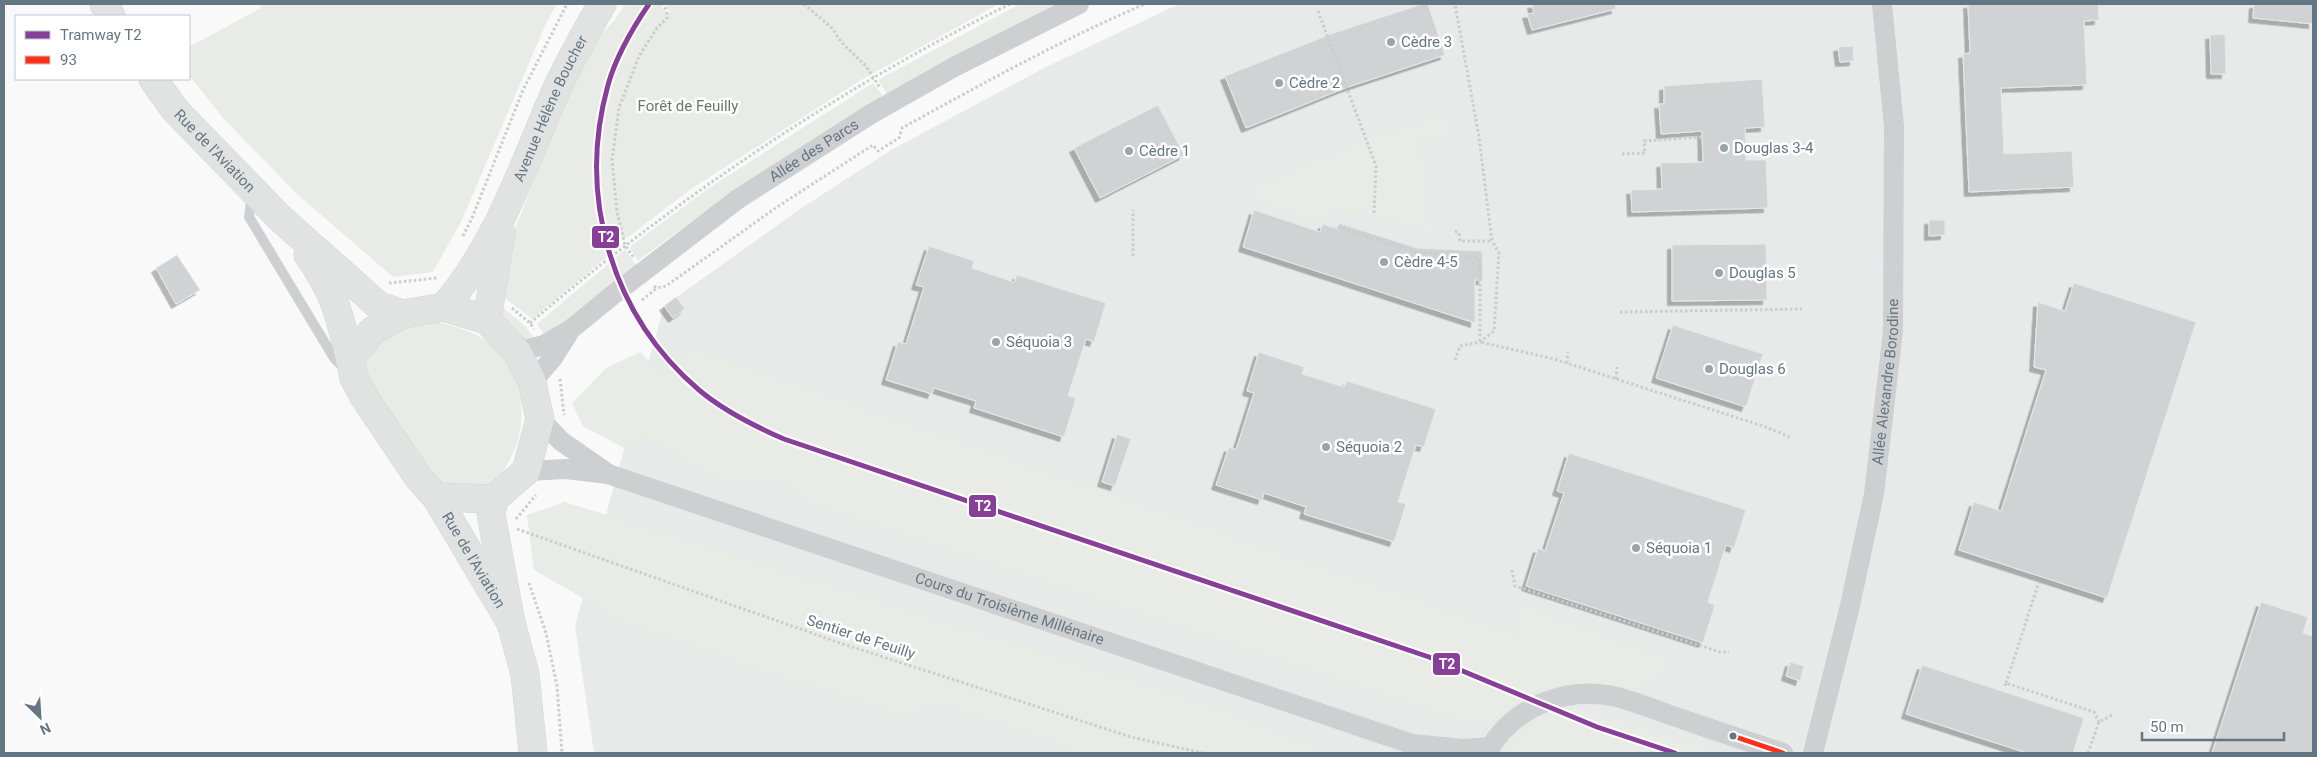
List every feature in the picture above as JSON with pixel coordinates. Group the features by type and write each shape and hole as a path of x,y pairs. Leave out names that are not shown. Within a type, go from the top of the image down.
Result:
{"street":[{"path":"104,4 110,15"},
{"name":"Avenue Hélène Boucher","path":"444,307 464,284 504,216 565,70 602,4"},
{"name":"Allée des Parcs","path":"532,382 548,352 570,330 643,271 738,200 883,107 954,67 1079,4"},
{"name":"Allée Alexandre Borodine","path":"1813,753 1849,610 1874,494 1893,331 1894,126 1882,4"},
{"name":"Rue de l'Aviation","path":"154,80 176,110 280,218 380,306 403,314"},
{"name":"Avenue Hélène Boucher","path":"487,320 504,216"},
{"name":"Rue de l'Aviation","path":"280,218 324,277 335,301 352,369 418,477 436,497 511,623"},
{"name":"Rue de l'Aviation","path":"352,369 372,331 403,314 444,307 487,320"},
{"path":"487,320 517,352 532,382 540,419 539,470 494,499"},
{"name":"Allée des Parcs","path":"517,352 548,352"},
{"name":"Cours du Troisième Millénaire","path":"540,419 561,441 608,474"},
{"name":"Cours du Troisième Millénaire","path":"539,470 608,474 1420,749 1489,750 1506,728 1531,708 1557,697 1586,694 1617,698 1784,753"},
{"name":"Rue de l'Aviation","path":"436,497 494,499 491,514 511,623 525,674 533,753"}],"lane":[{"path":"253,190 249,217 334,358 352,369"}],"path":[{"path":"459,244 472,218 491,165 523,90 567,4"},
{"path":"658,288 652,285 625,245 617,212 612,160 619,108 639,56 657,28 666,18 667,11 663,4"},
{"path":"804,4 833,29 841,42 866,66 875,79"},
{"path":"561,441 565,409 560,378 548,352 530,323 625,245 699,192 825,107 972,22 1010,4"},
{"path":"638,302 658,288 666,286 777,207 873,145 878,151 898,138 902,128 1010,68 1085,30 1145,4"},
{"path":"1455,4 1479,137 1492,241 1499,253 1494,331 1480,342"},
{"path":"1318,11 1376,166 1374,214"},
{"path":"1622,154 1645,153 1644,140 1702,137"},
{"path":"1133,210 1133,256"},
{"path":"1338,226 1417,252 1477,258 1480,262 1480,342"},
{"path":"1455,231 1460,233 1460,241 1492,241"},
{"path":"1620,312 1802,309"},
{"path":"1455,360 1460,346 1480,342 1567,363 1766,427 1792,438"},
{"path":"1567,363 1568,352"},
{"path":"1616,379 1617,367"},
{"path":"517,538 516,517 543,486 539,470"},
{"name":"Sentier de Feuilly","path":"516,528 840,643 1131,737 1203,753"},
{"path":"1512,570 1515,586 1720,652 1729,652"},
{"path":"526,576 546,633 557,686 562,753"},
{"path":"2038,582 2005,685 2094,712 2098,722 2088,753"},
{"path":"2098,722 2112,715"}],"shaded area":[{"path":"1179,4 2313,4 2313,753 594,753 575,626 664,306 800,209 891,150 1044,68"}],"green space":[{"path":"260,4 557,4 547,21 462,220 433,272 393,277 297,194 224,119 190,76 190,46 261,8"},
{"name":"Forêt de Feuilly","path":"625,4 660,4 665,12 671,13 665,4 999,4 861,80 691,189 628,237 615,238 616,249 532,319 500,294 516,226 566,101 600,35 615,20"},
{"path":"1020,4 1057,4 887,94 878,80"},
{"path":"873,83 883,96 758,175 638,261 630,248 632,245 712,186"},
{"path":"1448,114 1453,134 1421,139 1432,235 1423,235 1422,228 1401,228 1401,222 1376,222 1376,215 1342,214 1342,208 1333,208 1333,217 1320,217 1319,222 1258,202 1253,187 1366,141"},
{"path":"625,250 636,265 547,338 537,324"},
{"path":"500,305 526,327 536,341 522,340 512,331"},
{"path":"439,322 470,332 488,342 500,353 509,366 520,396 520,428 517,444 500,476 479,492 449,491 388,418 359,361 370,345 413,323"},
{"path":"696,350 1517,635 1518,604 1677,662 1638,690 1542,687 1481,728 807,503 786,484 728,485 645,436 624,448 583,426 572,403 606,368 640,352 659,372"},
{"path":"565,502 1217,708 1331,753 1082,753 932,702 906,718 635,628 534,570 527,515"},
{"path":"1568,708 1588,709 1725,753 1503,753 1517,737 1532,725"}],"building":[{"path":"1422,4 1428,4 1445,55 1345,88 1246,128 1225,76 1331,34"},
{"path":"1532,4 1615,4 1616,9 1532,30 1527,14 1534,13"},
{"path":"1968,4 2098,4 2099,20 2084,21 2087,85 2001,88 2004,154 2072,151 2074,187 1969,192 1963,54 1970,53"},
{"path":"2254,4 2313,4 2313,24 2253,18"},
{"path":"2225,34 2226,74 2211,74 2210,35"},
{"path":"1853,46 1854,61 1840,62 1838,47"},
{"name":"Douglas 3-4","path":"1762,79 1765,127 1745,128 1746,160 1766,160 1768,208 1632,212 1631,190 1662,189 1661,163 1703,162 1702,131 1661,134 1659,104 1664,104 1664,86"},
{"name":"Cèdre 1","path":"1158,105 1184,155 1100,198 1074,148"},
{"name":"Cèdre 4-5","path":"1254,210 1320,232 1323,224 1338,229 1339,223 1417,248 1482,251 1483,280 1475,280 1475,323 1243,247"},
{"path":"1929,220 1945,220 1945,235 1929,236"},
{"name":"Douglas 5","path":"1766,244 1767,300 1672,301 1672,245"},
{"name":"Séquoia 3","path":"929,246 974,261 972,268 1014,282 1017,275 1106,303 1094,342 1086,339 1068,396 1076,398 1064,437 974,408 976,401 934,388 932,394 886,380 898,342 906,344 924,287 916,285"},
{"path":"177,255 200,290 176,304 156,268"},
{"path":"2074,283 2196,322 2107,598 1959,550 1974,502 2001,511 2046,370 2034,367 2038,302 2065,311"},
{"path":"676,297 685,309 673,318 664,306"},
{"name":"Douglas 6","path":"1673,325 1763,354 1746,407 1656,378"},
{"name":"Séquoia 2","path":"1259,352 1304,367 1302,374 1344,387 1347,381 1436,409 1424,447 1416,445 1398,502 1406,504 1394,542 1304,514 1306,507 1264,493 1262,500 1216,485 1229,447 1236,450 1254,393 1247,391"},
{"path":"1117,434 1131,439 1115,486 1102,482"},
{"name":"Séquoia 1","path":"1569,453 1746,510 1734,548 1726,545 1708,602 1715,605 1703,643 1526,586 1538,548 1545,551 1564,493 1557,491"},
{"path":"2261,602 2308,617 2303,633 2313,636 2313,753 2212,753"},
{"path":"1790,662 1804,666 1800,681 1786,676"},
{"path":"1922,665 2084,718 2073,753 2027,753 1906,714"}],"tram line":[{"name":"T2","path":"649,4 625,43 608,85 599,127 597,169 600,211 609,251 623,290 643,326 669,360 709,398 740,418 784,439 1429,657 1597,727 1675,753"}],"transit line":[{"name":"93","path":"1733,736 1783,753"}],"place":[{"name":"Cèdre 3","path":"1391,42"},
{"name":"Cèdre 2","path":"1279,83"},
{"name":"Douglas 3-4","path":"1724,148"},
{"name":"Cèdre 1","path":"1129,151"},
{"name":"Cèdre 4-5","path":"1384,262"},
{"name":"Douglas 5","path":"1719,273"},
{"name":"Séquoia 3","path":"996,342"},
{"name":"Douglas 6","path":"1709,369"},
{"name":"Séquoia 2","path":"1326,447"},
{"name":"Séquoia 1","path":"1636,548"}]}
